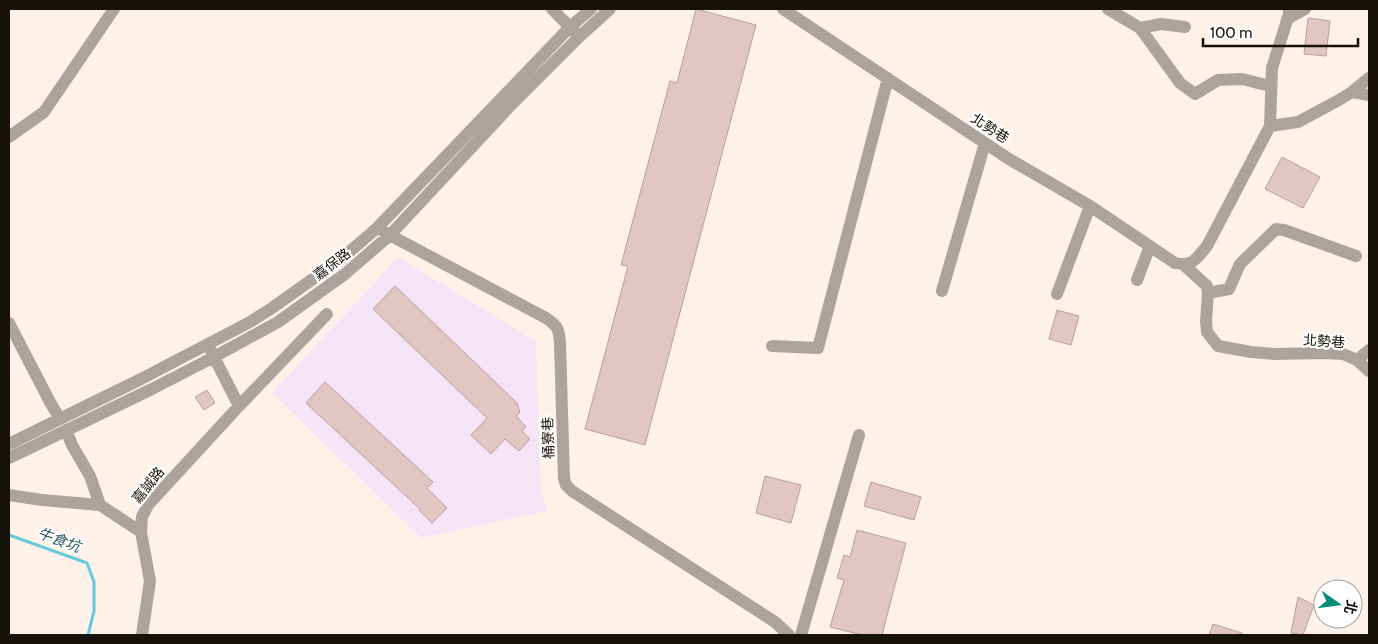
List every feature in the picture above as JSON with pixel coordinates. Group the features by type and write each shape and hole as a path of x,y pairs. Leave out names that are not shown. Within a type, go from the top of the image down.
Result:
{"street":[{"path":"9,137 44,112 114,9"},
{"path":"552,9 574,32"},
{"name":"嘉保路","path":"9,444 63,424 214,357 286,317 345,274 390,235 511,105 574,32 591,9"},
{"name":"嘉保路","path":"9,458 63,424 250,322 341,259 377,228 574,32 610,9"},
{"name":"北勢巷","path":"783,9 1010,159 1090,206 1175,263 1184,265 1207,286 1207,332 1218,346 1266,354 1343,354 1356,360 1369,350"},
{"path":"1108,9 1140,28 1180,83 1195,94 1218,80 1242,79 1270,86"},
{"path":"1184,265 1195,261 1206,246 1270,126 1272,68 1288,14 1304,9"},
{"path":"1140,28 1161,24 1185,28"},
{"path":"772,346 818,348 888,78"},
{"path":"1270,126 1298,122 1352,92 1369,78"},
{"path":"1352,92 1369,95"},
{"path":"942,291 985,143"},
{"path":"1057,294 1090,206"},
{"name":"桶寮巷","path":"377,228 556,325 560,339 564,478 566,485 572,491 775,622 789,635"},
{"path":"1208,293 1229,289 1240,264 1276,229 1284,230 1356,256"},
{"path":"1137,280 1150,246"},
{"name":"嘉誠路","path":"142,635 150,581 141,532 142,517 148,504 327,314"},
{"path":"9,322 63,424 72,446 90,476 100,505"},
{"path":"208,345 239,406"},
{"path":"1356,360 1369,371"},
{"path":"801,635 859,434"},
{"path":"9,495 100,505 141,532"}],"shaded area":[{"path":"398,257 536,341 541,490 548,511 421,538 272,393"}],"building":[{"path":"696,9 756,25 645,445 585,429 628,266 621,265 670,81 677,83"},
{"path":"1308,18 1330,21 1326,56 1304,54"},
{"path":"1282,157 1320,177 1303,208 1265,189"},
{"path":"395,286 517,403 520,412 516,416 526,427 522,431 530,439 519,451 505,439 491,454 471,435 487,418 373,309"},
{"path":"1057,310 1079,316 1071,345 1049,339"},
{"path":"325,382 433,482 427,488 447,508 432,523 420,509 306,403"},
{"path":"207,390 215,403 204,410 195,397"},
{"path":"765,476 801,485 791,523 756,513"},
{"path":"871,482 921,497 914,520 864,506"},
{"path":"857,530 906,543 882,635 862,635 830,627 844,580 837,578 844,555 850,557"},
{"path":"1298,597 1313,604 1313,608 1303,635 1291,633"},
{"path":"1213,624 1242,633 1242,635 1209,635"}],"waterway":[{"name":"牛食坑","path":"9,535 87,563 94,582 94,611 88,635"}]}
